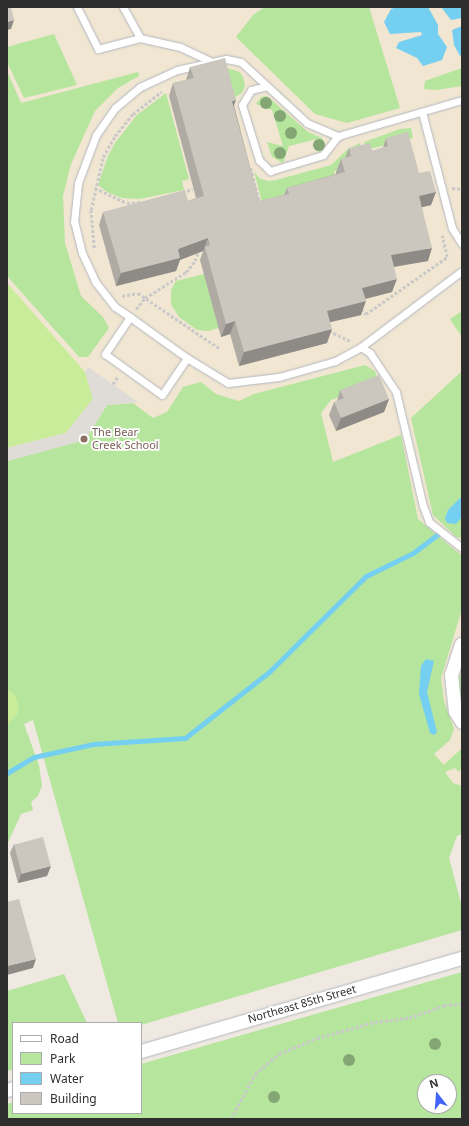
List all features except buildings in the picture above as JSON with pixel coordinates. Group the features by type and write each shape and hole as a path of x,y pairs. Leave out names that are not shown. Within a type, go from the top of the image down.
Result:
{"street":[{"path":"461,642 451,674 451,689 455,711 462,722"},
{"name":"Northeast 85th Street","path":"142,1051 462,958"}],"lane":[{"path":"77,7 98,49 140,38 180,47 210,61"},
{"path":"123,7 140,38"},
{"path":"338,136 307,123 241,62 220,59 210,61 177,70 140,87 115,108 96,135 78,183 74,222 82,253 96,283 115,307 187,358 228,383 279,377 335,361 361,347 462,271"},
{"path":"267,86 251,90 242,105 258,160 270,171 323,155 338,136 462,100"},
{"path":"422,112 452,228 462,244"},
{"path":"130,318 105,354 162,395 187,358"},
{"path":"361,347 370,353 396,392 423,506 429,522 462,548"}],"path":[{"path":"95,251 91,210 103,157 115,136 133,114 168,88"},
{"path":"95,188 127,203 148,202"},
{"path":"178,194 193,189"},
{"path":"361,306 366,314 447,257 440,229"},
{"path":"130,318 145,298 186,272 195,261 198,252"},
{"path":"119,293 123,297 138,292 219,348"},
{"path":"328,327 330,331 361,347"},
{"path":"231,1119 255,1074 279,1054 317,1038 375,1022 409,1018 444,1005 462,1004"}],"shaded area":[{"name":"The Bear Creek School","path":"7,7 462,7 462,822 7,480"},
{"path":"88,367 138,402 107,405 85,440 7,461 7,448 66,433 93,399 85,372"}],"green space":[{"path":"265,7 369,7 400,108 347,123 315,114 236,37 253,15"},
{"path":"54,34 77,85 24,98 7,62 7,47"},
{"path":"227,68 240,72 243,77 245,86 242,93 234,98"},
{"path":"462,68 462,86 436,90 424,89 425,81"},
{"path":"7,71 21,103 138,72 139,76 118,88 95,111 71,164 63,196 65,243 81,296 103,317 109,328 88,357 79,357 7,276"},
{"path":"166,93 189,179 182,181 184,190 139,199 122,198 107,192 98,185 108,156 115,143 137,115"},
{"path":"267,96 308,132 322,138 324,143 320,152 316,151 317,139 289,146 283,163 272,157 267,142 283,146 272,110 256,104 261,97"},
{"path":"411,128 413,138 366,150 364,142 400,129"},
{"path":"360,143 363,155 344,168 334,171 338,185 264,210 254,171 259,178 268,181 276,180 331,165 348,149"},
{"path":"204,274 219,328 208,331 197,330 179,317 171,304 171,290 176,281"},
{"path":"7,283 85,372 93,399 66,433 7,448"},
{"path":"462,311 462,337 450,319"},
{"path":"365,365 375,371 379,384 331,400 321,413 333,462 401,435 418,519 462,556 462,609 441,678 444,701 454,729 450,740 434,754 444,765 462,748 462,768 459,772 455,768 445,772 453,783 462,786 462,834 457,836 449,858 462,907 462,930 142,1025 142,1022 118,1022 33,720 24,724 39,765 42,786 38,796 31,802 33,810 21,814 7,845 7,461 85,440 107,405 133,403 153,418 167,412 183,387 201,382 216,394 239,401 254,394"},
{"path":"462,371 462,538 456,537 433,515 411,418"},
{"path":"462,667 462,706 457,689"},
{"path":"7,689 15,695 19,706 17,715 7,725"},
{"path":"462,972 462,1119 7,1119 7,1104 12,1102 12,1114 142,1114 142,1064"},
{"path":"64,974 87,1022 12,1022 12,1070 7,1071 7,991"}],"water":[{"path":"397,7 428,7 438,25 438,34 447,47 442,60 423,66 417,58 396,48 399,42 422,35 421,32 390,34 384,22 391,9"},
{"path":"441,7 462,7 462,18 451,20"},
{"path":"462,26 462,55 460,56 454,45 452,30"},
{"path":"462,496 462,517 456,524 447,523 445,518 448,510"},
{"path":"426,659 434,661 427,692 437,732 434,735 430,733 419,694 421,666"}],"waterway":[{"path":"7,773 34,757 93,744 185,738 270,671 366,576 413,553 438,534"}],"place":[{"name":"The Bear Creek School","path":"84,439"}]}
